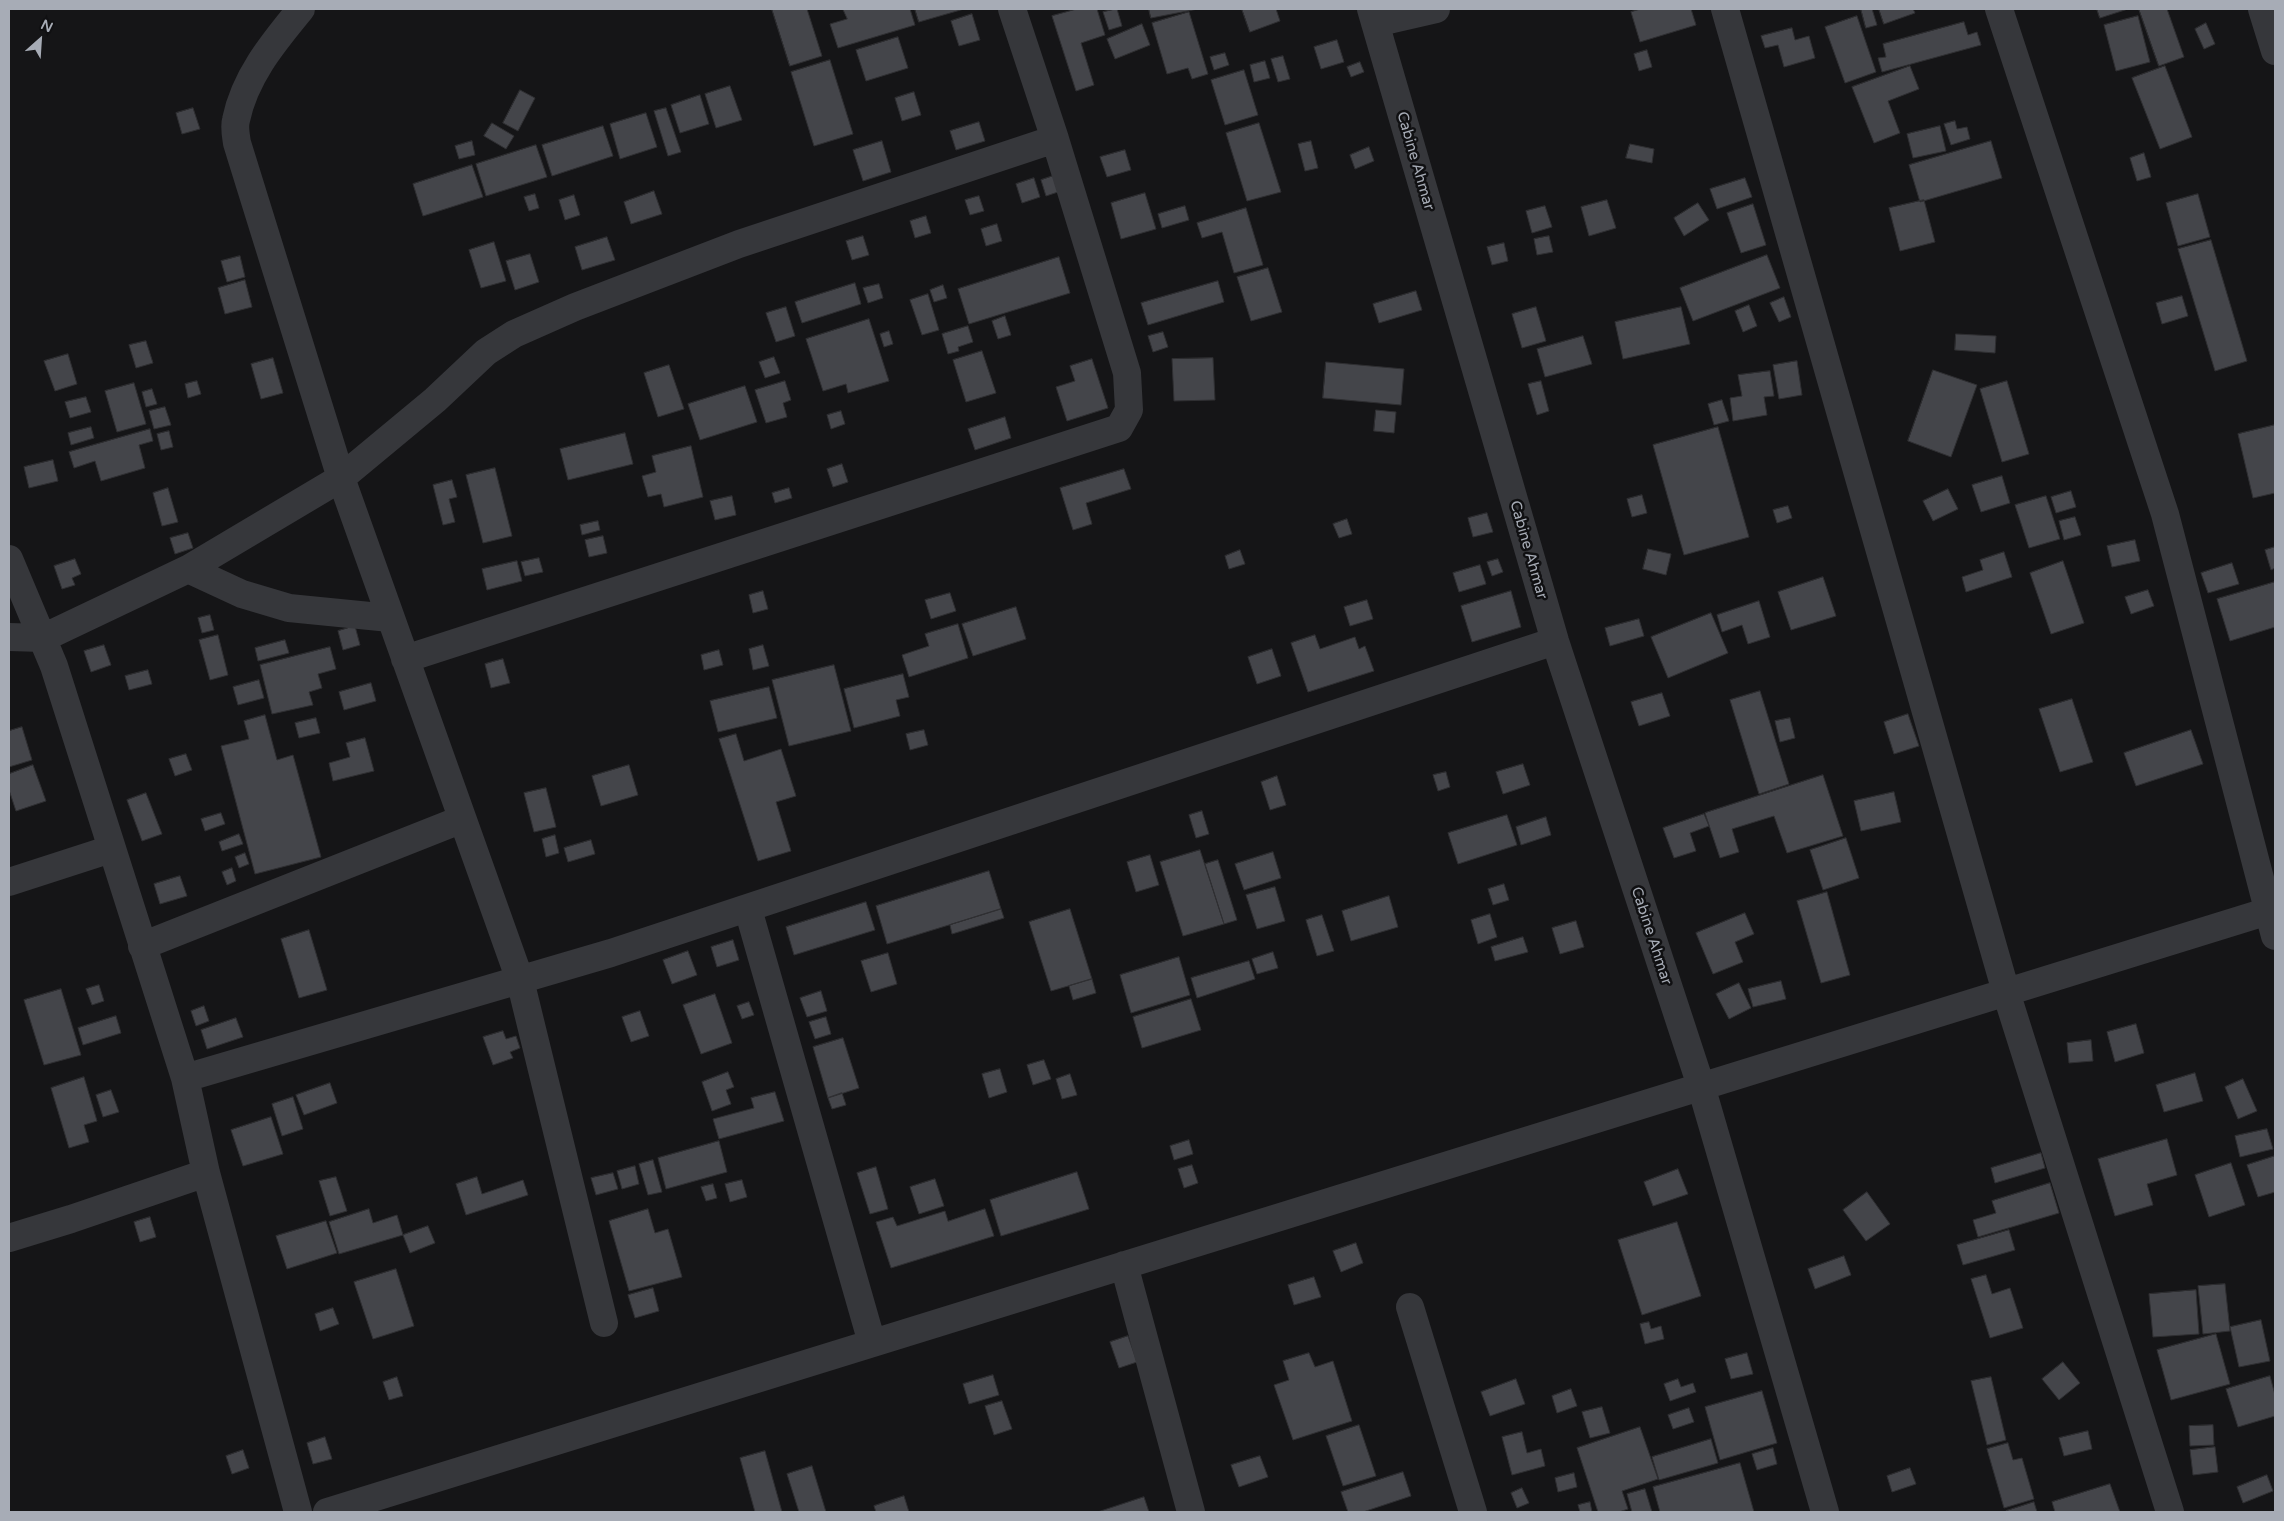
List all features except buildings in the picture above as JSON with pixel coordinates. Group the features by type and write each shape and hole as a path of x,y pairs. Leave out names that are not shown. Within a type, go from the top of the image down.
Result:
{"street":[{"path":"301,9 262,58 244,93 235,121 237,143 341,478 520,980 604,1323"},
{"path":"405,659 1119,428 1129,410 1127,373 1055,139 1012,9"},
{"path":"1373,16 1436,9"},
{"path":"1725,9 2006,992 2170,1512"},
{"path":"327,1512 2006,992 2273,918 2165,514 2000,9"},
{"path":"2262,9 2275,51"},
{"name":"Cabine Ahmar","path":"1373,16 1554,641 1701,1086 1825,1512"},
{"path":"9,637 44,638 188,569 341,478 435,400 486,352 514,334 574,306 739,244 1055,139"},
{"path":"9,559 44,638 185,1078 206,1173 298,1512"},
{"path":"188,569 242,594 289,608 390,618"},
{"path":"185,1078 520,980 748,909 1554,641"},
{"path":"142,946 455,822"},
{"path":"9,882 111,849"},
{"path":"748,909 872,1343"},
{"path":"9,1238 206,1173"},
{"path":"1124,1265 1190,1512"},
{"path":"1410,1308 1473,1512"}]}
